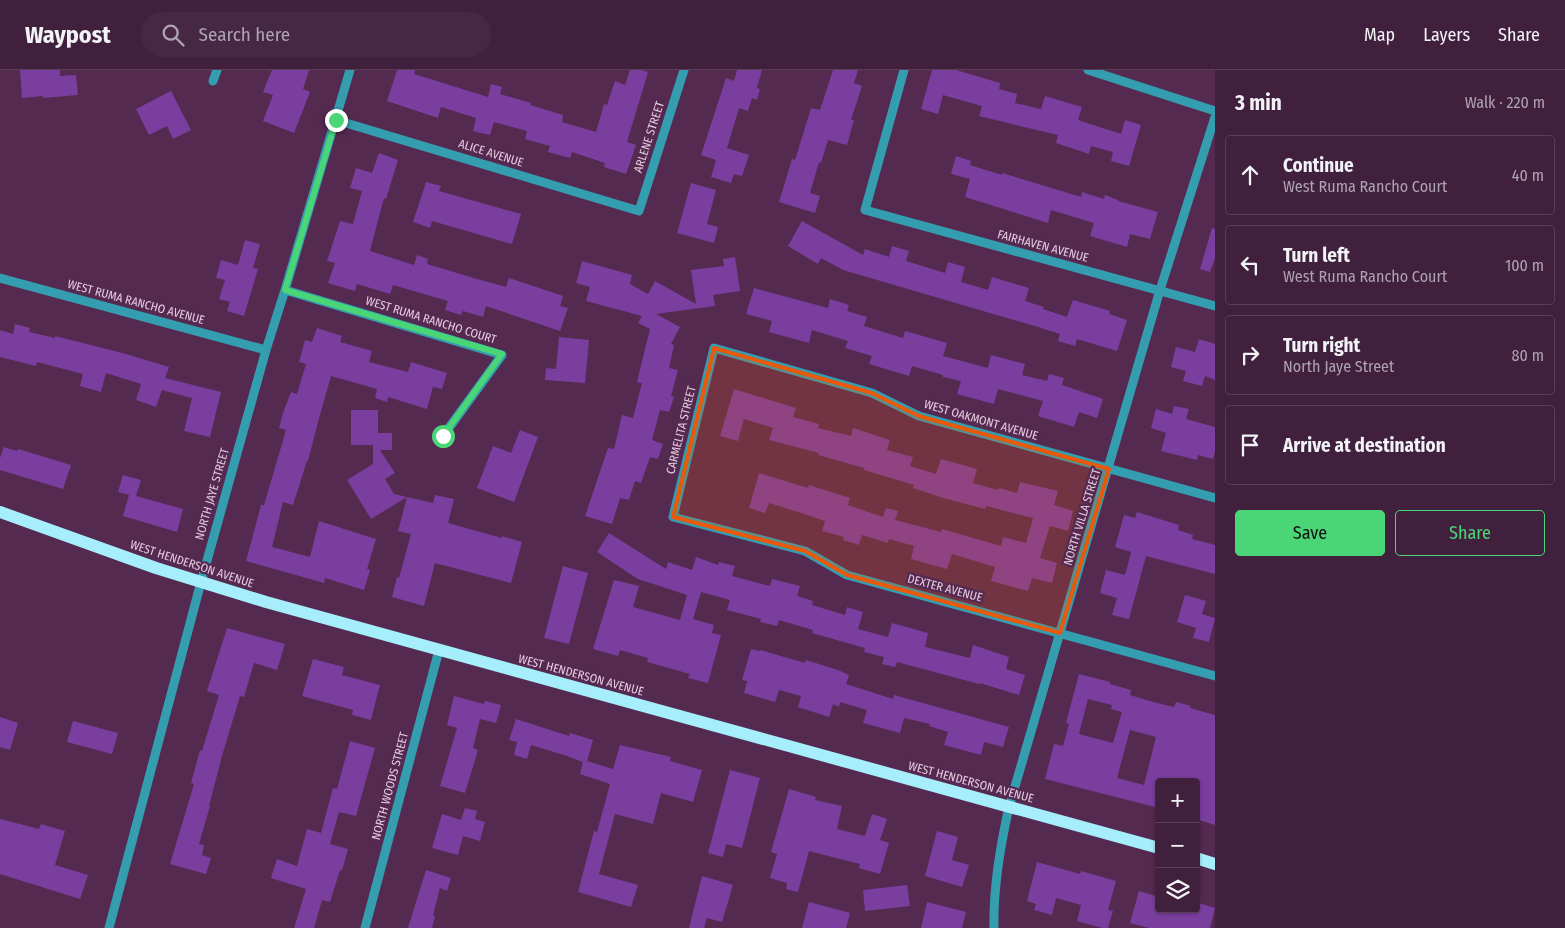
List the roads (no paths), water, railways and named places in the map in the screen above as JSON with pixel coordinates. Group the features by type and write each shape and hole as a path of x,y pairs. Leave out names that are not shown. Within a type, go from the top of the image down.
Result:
{"main road":[{"name":"WEST HENDERSON AVENUE","path":"0,512 201,582 439,650 1155,847"},
{"path":"1200,859 1215,864"}],"street":[{"path":"214,81 217,70"},
{"name":"NORTH JAYE STREET","path":"109,928 201,582 266,350 350,70"},
{"name":"ARLENE STREET","path":"639,211 684,70"},
{"name":"FAIRHAVEN AVENUE","path":"904,70 865,210 1215,306"},
{"path":"1088,70 1215,111"},
{"name":"NORTH VILLA STREET","path":"994,928 994,901 999,860 1009,807 1160,290 1215,117"},
{"name":"ALICE AVENUE","path":"336,120 639,211"},
{"name":"WEST RUMA RANCHO AVENUE","path":"0,278 266,350"},
{"name":"WEST RUMA RANCHO COURT","path":"285,290 502,354 443,436"},
{"name":"WEST OAKMONT AVENUE","path":"714,348 872,393 919,416 1215,498"},
{"name":"CARMELITA STREET","path":"673,517 714,348"},
{"name":"DEXTER AVENUE","path":"673,517 805,551 848,574 1215,676"},
{"name":"NORTH WOODS STREET","path":"365,928 439,650"}]}
